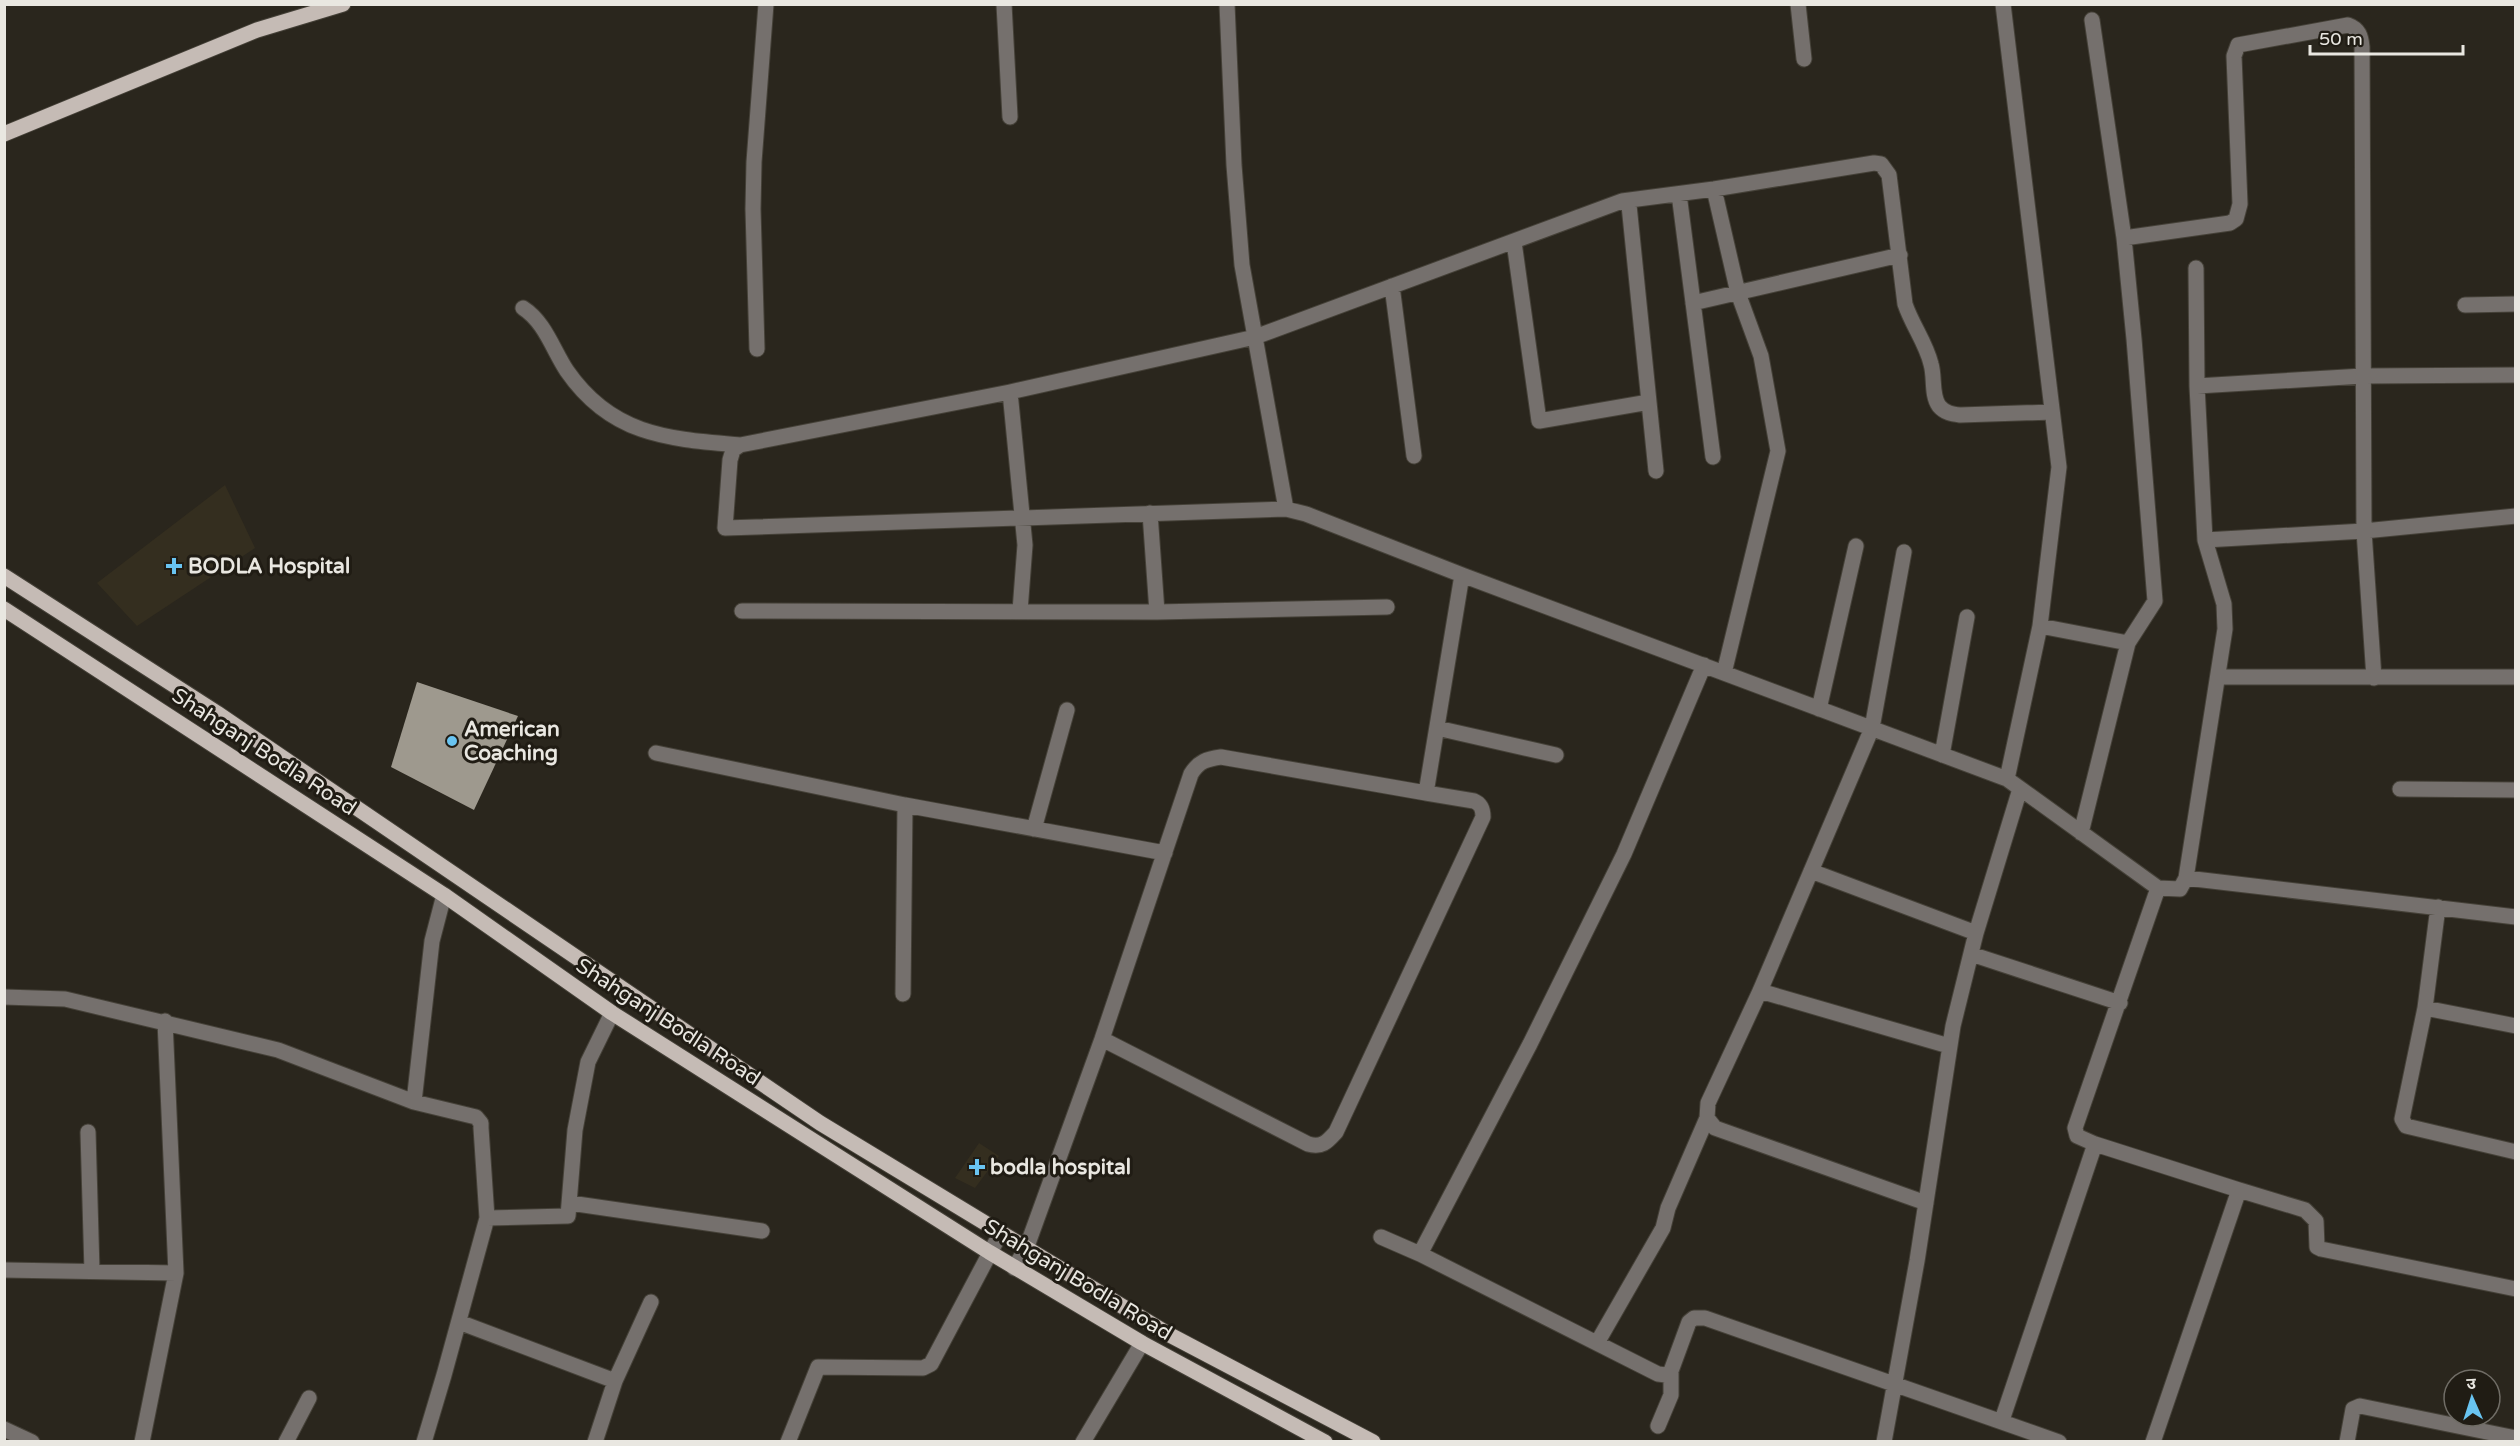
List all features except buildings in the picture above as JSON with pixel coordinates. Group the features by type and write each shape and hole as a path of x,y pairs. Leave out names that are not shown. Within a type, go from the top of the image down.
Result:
{"main road":[{"path":"4,134 257,30 343,4"},
{"path":"4,576 217,713 820,1123 1000,1234 1197,1349 1373,1442"},
{"name":"Shahganj Bodla Road","path":"5,610 444,895 612,1013 988,1252 1142,1343 1325,1442"},
{"path":"1186,1367 1197,1349"}],"street":[{"path":"757,349 753,174 757,97 766,4"},
{"path":"1004,4 1010,117"},
{"path":"1227,4 1240,242 1286,508"},
{"path":"1798,4 1804,59"},
{"path":"2004,16 2059,467 2040,626 2007,779"},
{"path":"2081,833 2128,643 2155,601 2124,238 2092,20"},
{"path":"2124,238 2230,223 2236,219 2240,204 2234,56 2238,45 2348,25 2355,27 2361,38 2362,47 2364,531 2374,678"},
{"path":"523,308 536,319 567,371 580,388 610,416 639,430 659,436 740,446 1010,392 1256,337 1622,201 1714,189 1874,163 1881,164 1889,175 1905,304 1910,320 1928,354 1940,407 1951,414 1960,415 2052,412"},
{"path":"1714,189 1738,293 1761,356 1778,451 1724,673"},
{"path":"1679,194 1713,457"},
{"path":"1622,201 1629,205 1656,471"},
{"path":"1514,242 1539,421 1649,402"},
{"path":"1693,303 1900,255"},
{"path":"740,446 733,450 730,459 725,528 1286,508 1306,514 1462,575 2007,779 2158,888 2180,889 2186,878 2219,677 2226,616 2205,540 2197,386 2196,268"},
{"path":"1392,286 1414,456"},
{"path":"2465,305 2516,304"},
{"path":"2197,386 2363,376 2516,375"},
{"path":"1010,392 1025,563 1020,611"},
{"path":"1150,513 1157,612"},
{"path":"2205,540 2364,531 2516,516"},
{"path":"1819,709 1856,546"},
{"path":"1597,1343 1658,1238 1668,1208 1707,1118 1708,1103 1760,991 1872,728 1904,552"},
{"path":"1426,793 1462,575"},
{"path":"742,611 1157,612 1387,607"},
{"path":"1942,755 1967,617"},
{"path":"2040,626 2128,643"},
{"path":"1420,1254 1530,1044 1624,854 1704,665"},
{"path":"2219,677 2516,677"},
{"path":"1034,829 1068,710"},
{"path":"1437,728 1557,755"},
{"path":"656,753 905,806 1165,853"},
{"path":"1014,1268 1026,1249 1102,1039 1191,774 1197,764 1207,759 1221,757 1479,803 1483,810 1483,818 1336,1132 1326,1143 1317,1146 1308,1144 1102,1039"},
{"path":"1884,1442 1926,1203 1950,1046 1976,933 2020,789"},
{"path":"2400,789 2516,790"},
{"path":"903,994 905,806"},
{"path":"1811,871 1976,933"},
{"path":"2186,878 2516,917"},
{"path":"2158,888 2075,1128 2077,1136 2095,1144 2305,1210 2316,1221 2317,1246 2321,1249 2516,1289"},
{"path":"414,1102 432,941 444,895"},
{"path":"2438,908 2425,1008 2402,1119 2406,1126 2516,1152"},
{"path":"1971,954 2120,1003"},
{"path":"1760,991 1950,1046"},
{"path":"4,996 65,999 278,1050 414,1102 476,1118 481,1123 487,1218 424,1442"},
{"path":"2425,1008 2516,1026"},
{"path":"487,1218 564,1218 569,1213 575,1130 588,1062 612,1013"},
{"path":"142,1442 176,1273 165,1022"},
{"path":"1707,1118 1715,1128 1926,1203"},
{"path":"88,1132 92,1272"},
{"path":"2002,1420 2095,1144"},
{"path":"2153,1442 2239,1190"},
{"path":"570,1203 762,1231"},
{"path":"788,1442 818,1367 923,1368 931,1364 988,1252 1000,1234"},
{"path":"1381,1237 1420,1254 1658,1374 1666,1375 1671,1371"},
{"path":"4,1270 176,1273"},
{"path":"595,1442 615,1381 651,1302"},
{"path":"1658,1426 1671,1395 1671,1371 1689,1322 1698,1317 2002,1420 2059,1442"},
{"path":"459,1322 615,1381"},
{"path":"1083,1442 1142,1343"},
{"path":"286,1442 309,1398"},
{"path":"2347,1442 2353,1409 2360,1406 2516,1438"},
{"path":"4,1429 32,1442"}],"shaded area":[{"name":"BODLA Hospital","path":"225,485 255,548 137,626 97,583"},
{"name":"bodla hospital","path":"979,1143 999,1156 975,1188 955,1178"}],"place":[{"name":"BODLA Hospital","path":"174,566"},
{"name":"American Coaching","path":"452,741"},
{"name":"bodla hospital","path":"977,1167"}]}
